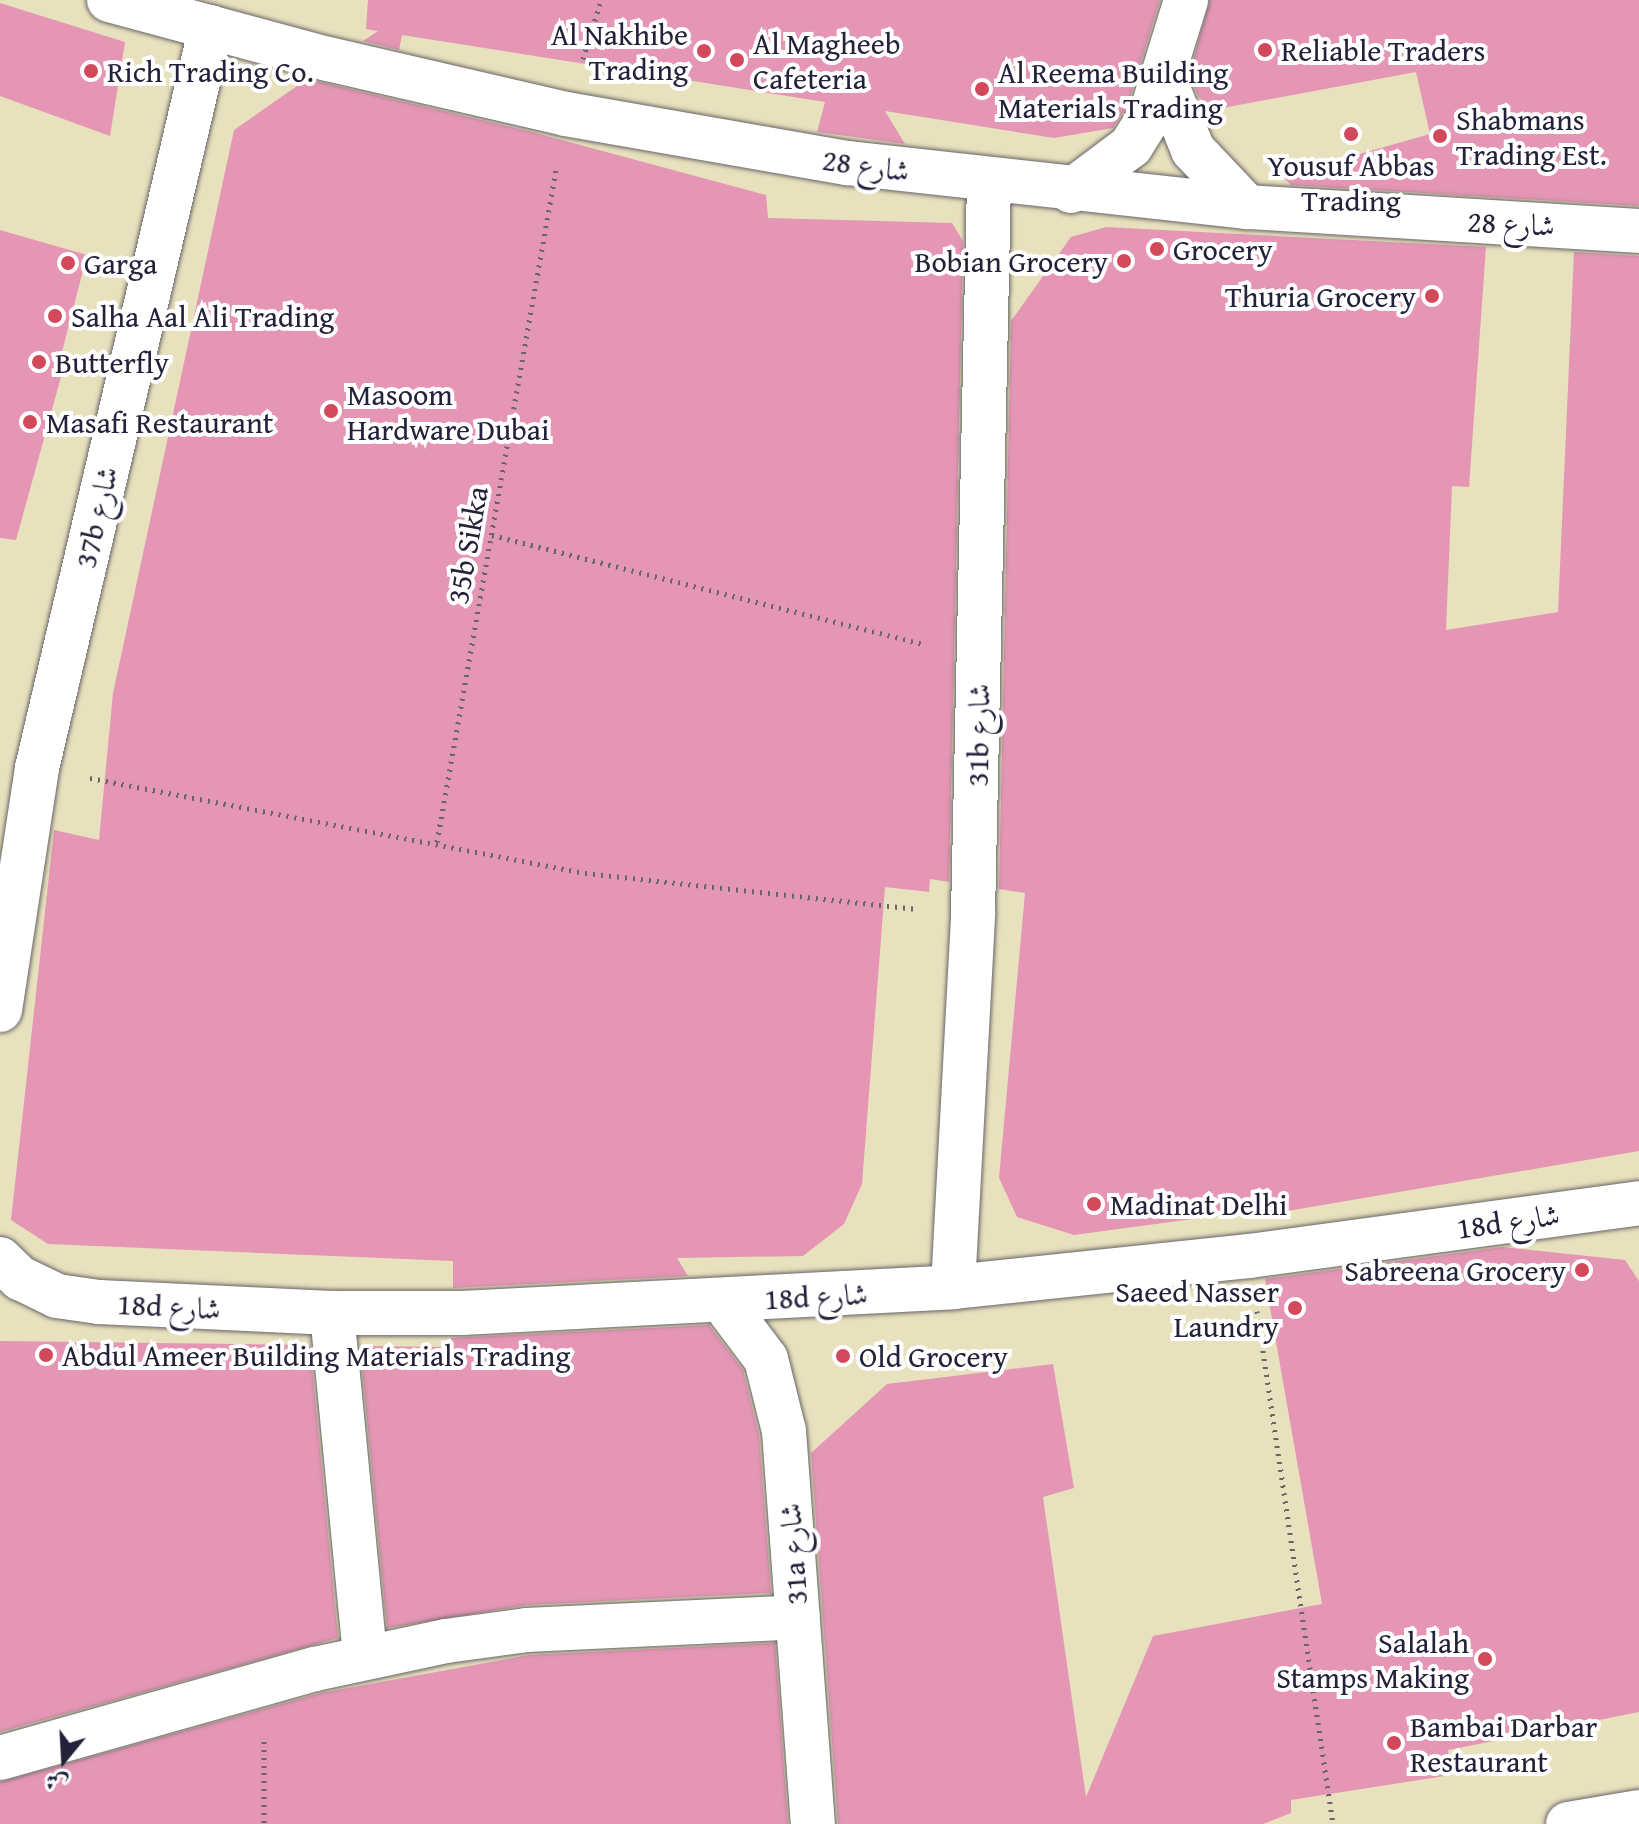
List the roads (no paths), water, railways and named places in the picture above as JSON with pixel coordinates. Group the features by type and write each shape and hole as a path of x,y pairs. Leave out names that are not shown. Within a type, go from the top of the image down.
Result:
{"street":[{"name":"شارع 28","path":"109,0 566,114 989,182 1247,207 1639,231"},
{"path":"1071,191 1103,171 1131,146 1151,114 1186,0"},
{"name":"37b شارع","path":"0,1010 37,768 211,27"},
{"path":"1164,79 1193,150 1247,207"},
{"name":"31b شارع","path":"953,1287 973,915 989,182"},
{"name":"18d شارع","path":"0,1259 20,1278 57,1296 332,1313 723,1302 953,1287 1249,1256 1639,1203"},
{"name":"31a شارع","path":"723,1302 760,1348 778,1394 813,1824"},
{"path":"332,1313 365,1657"},
{"path":"0,1758 365,1657 527,1630 798,1617"},
{"path":"1568,1824 1639,1812"}],"place":[{"name":"Reliable Traders","path":"1265,50"},
{"name":"Al Nakhibe Trading","path":"704,51"},
{"name":"Al Magheeb Cafeteria","path":"737,60"},
{"name":"Rich Trading Co.","path":"91,71"},
{"name":"Al Reema Building Materials Trading","path":"982,89"},
{"name":"Yousuf Abbas Trading","path":"1351,134"},
{"name":"Shabmans Trading Est.","path":"1440,136"},
{"name":"Grocery","path":"1157,249"},
{"name":"Bobian Grocery","path":"1124,261"},
{"name":"Garga","path":"68,263"},
{"name":"Thuria Grocery","path":"1432,296"},
{"name":"Salha Aal Ali Trading","path":"55,316"},
{"name":"Butterfly","path":"39,362"},
{"name":"Masoom Hardware Dubai","path":"331,411"},
{"name":"Masafi Restaurant","path":"30,422"},
{"name":"Madinat Delhi","path":"1094,1204"},
{"name":"Sabreena Grocery","path":"1582,1270"},
{"name":"Saeed Nasser Laundry","path":"1295,1308"},
{"name":"Abdul Ameer Building Materials Trading","path":"46,1355"},
{"name":"Old Grocery","path":"843,1356"},
{"name":"Salalah Stamps Making","path":"1485,1659"},
{"name":"Bambai Darbar Restaurant","path":"1394,1743"}]}
